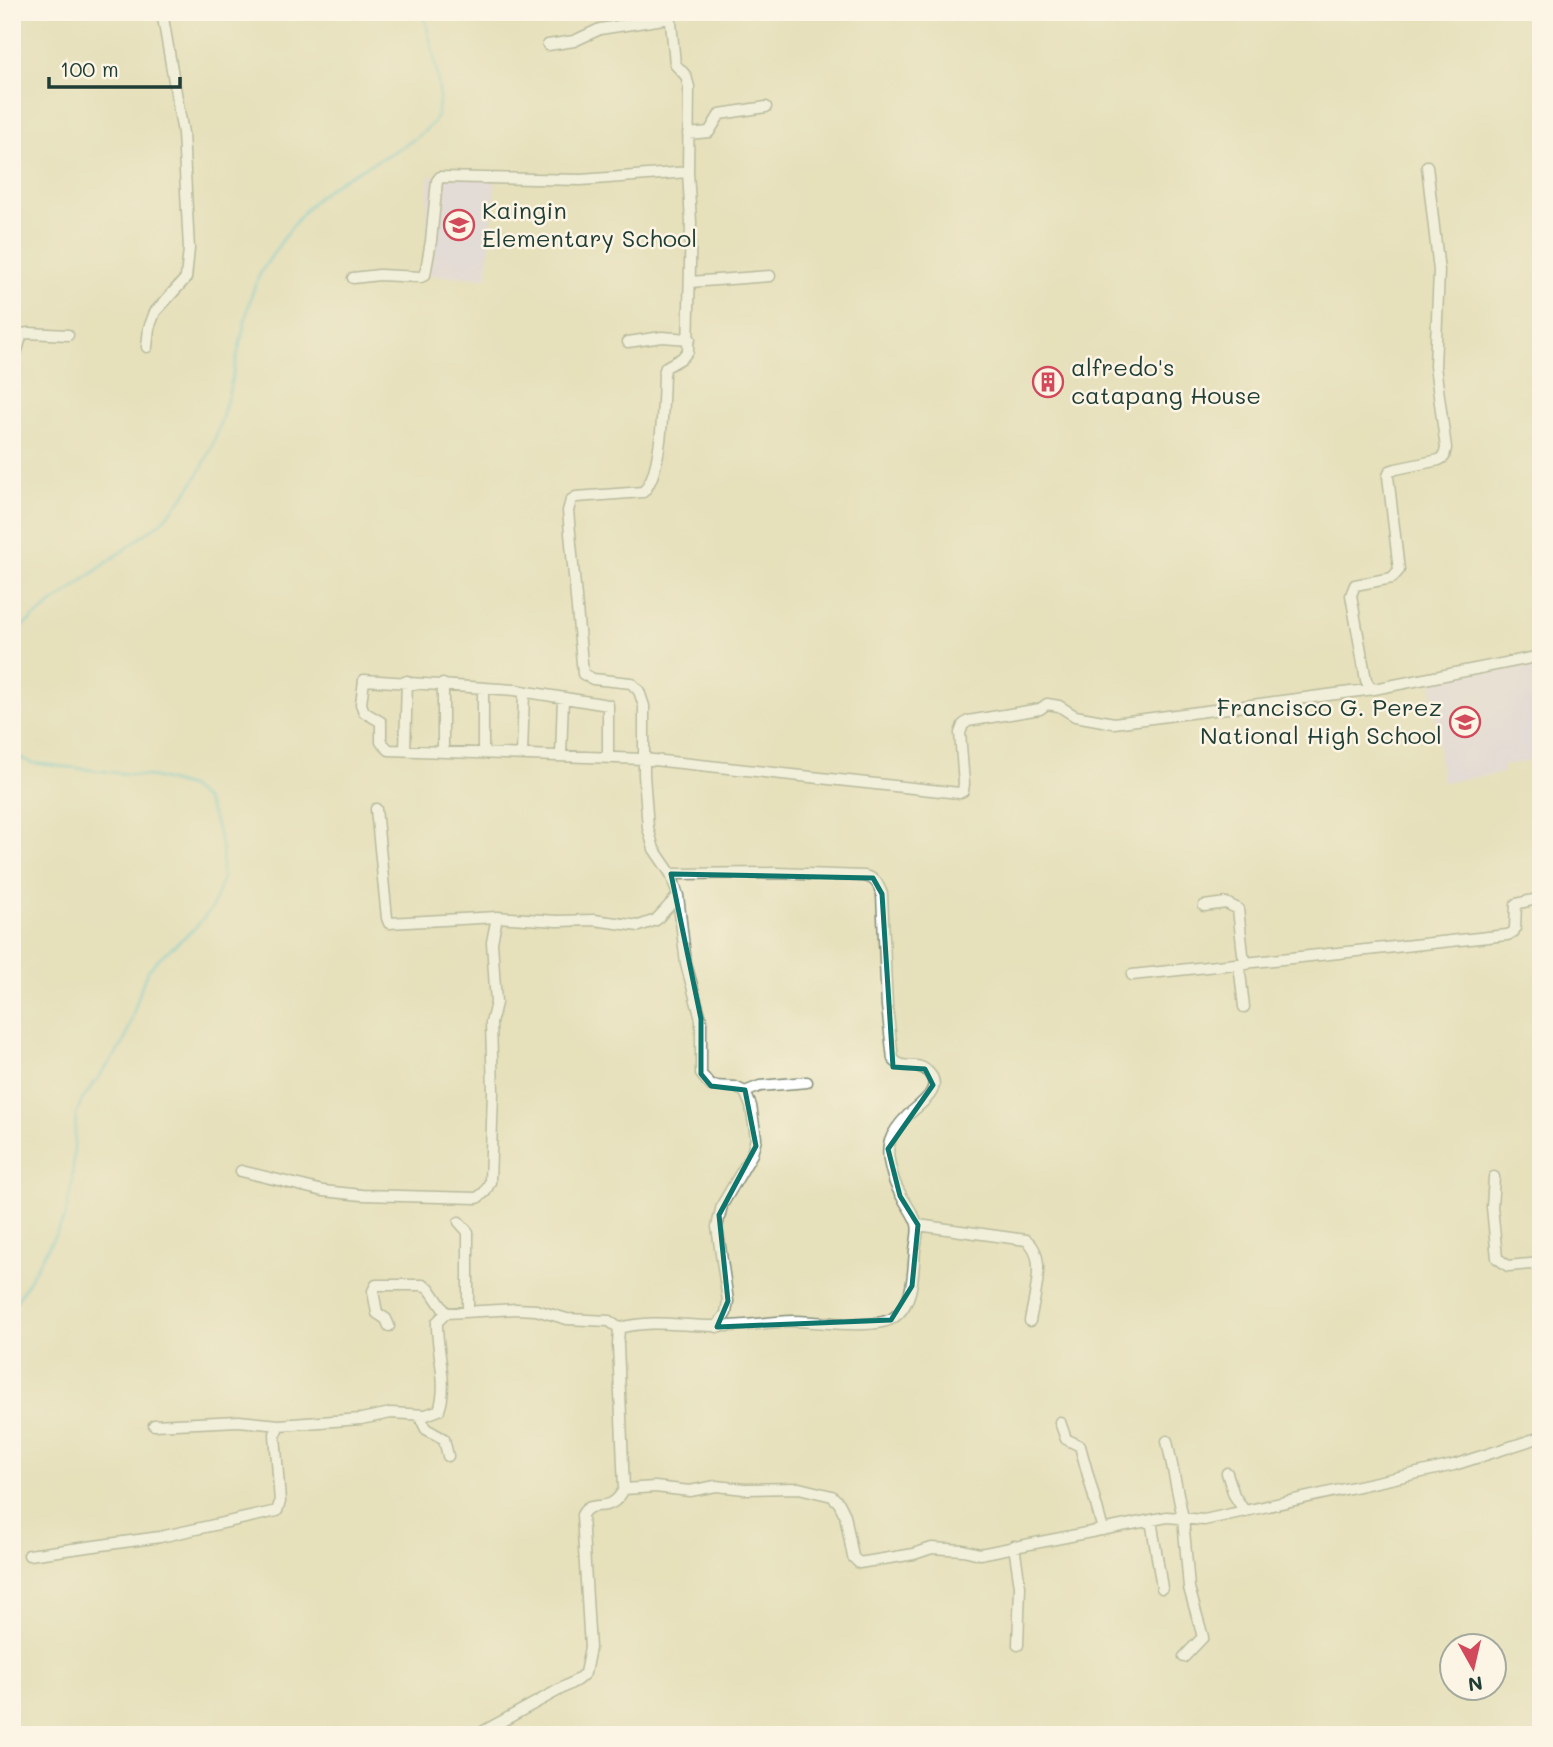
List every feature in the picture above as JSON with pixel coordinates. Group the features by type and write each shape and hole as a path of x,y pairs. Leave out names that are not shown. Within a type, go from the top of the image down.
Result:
{"street":[{"path":"147,347 149,328 155,312 186,278 189,249 183,133 162,12"},
{"path":"548,45 574,41 600,29 670,15 675,64 686,76 689,87 690,339 686,355 670,363 664,373 657,458 648,488 643,492 576,497 568,505 583,674 593,679 631,683 639,691 644,706 646,814 650,838 671,874 678,897 686,964 701,1019 701,1074 711,1086 735,1087 745,1091 760,1086 807,1082"},
{"path":"688,134 709,132 717,117 723,113 766,107"},
{"path":"1374,689 1366,680 1353,590 1355,585 1392,578 1399,570 1388,476 1390,471 1439,460 1444,457 1446,448 1436,366 1439,271 1427,166"},
{"path":"353,278 421,278 425,275 437,181 440,177 581,180 688,172"},
{"path":"690,282 770,276"},
{"path":"12,366 22,334 68,335"},
{"path":"628,342 662,337 690,339"},
{"path":"608,757 608,705 524,692 407,681 364,680 361,704 363,712 381,722 381,742 389,750 644,759 959,793 963,791 964,784 960,733 968,721 1040,709 1047,705 1059,706 1075,716 1114,723 1374,689 1541,656"},
{"path":"405,750 407,681"},
{"path":"443,684 443,752"},
{"path":"483,688 483,753"},
{"path":"522,754 524,692"},
{"path":"561,756 563,698"},
{"path":"376,809 389,923 497,917 556,921 594,920 639,926 656,920 678,897"},
{"path":"154,1425 239,1421 279,1425 361,1419 391,1413 426,1415 439,1410 442,1402 437,1333 438,1322 446,1312 536,1310 567,1319 608,1321 619,1328 653,1322 717,1326 795,1321 822,1324 878,1323 891,1320 901,1312 912,1286 918,1225 896,1188 888,1149 891,1139 907,1116 932,1094 933,1079 925,1069 903,1067 893,1059 887,1006 882,894 878,884 873,878 864,876 671,874"},
{"path":"1132,975 1507,935 1513,933 1515,928 1516,904 1541,898"},
{"path":"1204,906 1226,903 1238,909 1243,954 1244,1007"},
{"path":"242,1171 337,1194 429,1195 470,1199 485,1192 490,1182 493,1092 491,1023 496,1003 492,942 497,917"},
{"path":"717,1326 726,1313 727,1301 717,1227 719,1215 756,1146 751,1106 745,1091"},
{"path":"1494,1177 1492,1207 1497,1258 1508,1266 1541,1263"},
{"path":"459,1222 468,1232 468,1311"},
{"path":"918,1225 1026,1240 1034,1245 1038,1256 1036,1291 1030,1321"},
{"path":"388,1326 386,1319 377,1313 373,1292 376,1285 423,1285 429,1288 446,1312"},
{"path":"483,1735 484,1731 585,1673 590,1648 582,1515 583,1511 592,1506 607,1507 612,1504 619,1499 624,1489 619,1328"},
{"path":"419,1415 426,1429 444,1439 448,1456"},
{"path":"1060,1422 1066,1439 1080,1446 1103,1530"},
{"path":"29,1555 160,1537 272,1514 277,1511 280,1502 275,1434 279,1425"},
{"path":"624,1489 655,1487 690,1491 716,1486 745,1489 799,1488 832,1496 845,1515 853,1557 859,1563 914,1554 932,1548 980,1554 1167,1517 1204,1520 1454,1465 1541,1437"},
{"path":"1167,1441 1183,1518 1189,1588 1203,1637 1184,1657"},
{"path":"1227,1473 1234,1495 1245,1512"},
{"path":"1151,1520 1162,1588"},
{"path":"1014,1546 1020,1586 1018,1645"}],"highlighted area":[{"path":"671,874 873,878 882,894 893,1067 925,1069 933,1085 888,1149 900,1196 918,1225 912,1286 891,1320 717,1327 728,1301 719,1215 756,1146 745,1090 711,1086 701,1074 701,1019"}],"shaded area":[{"name":"Kaingin Elementary School","path":"429,176 496,176 487,278 425,275"},
{"path":"1541,656 1541,759 1502,766 1503,773 1442,782 1431,678"}],"waterway":[{"path":"12,634 161,522 180,501 195,480 216,435 224,412 252,293 259,276 278,246 304,212 324,192 406,145 430,126 436,117 439,106 438,80 424,12"},
{"path":"12,754 32,763 154,777 189,787 205,800 214,819 222,848 222,880 212,908 194,929 158,959 148,971 124,1043 82,1100 76,1114 72,1184 65,1218 12,1309"}],"place":[{"name":"Kaingin Elementary School","path":"459,225"},
{"name":"alfredo's catapang House","path":"1048,382"},
{"name":"Francisco G. Perez National High School","path":"1465,722"}]}
